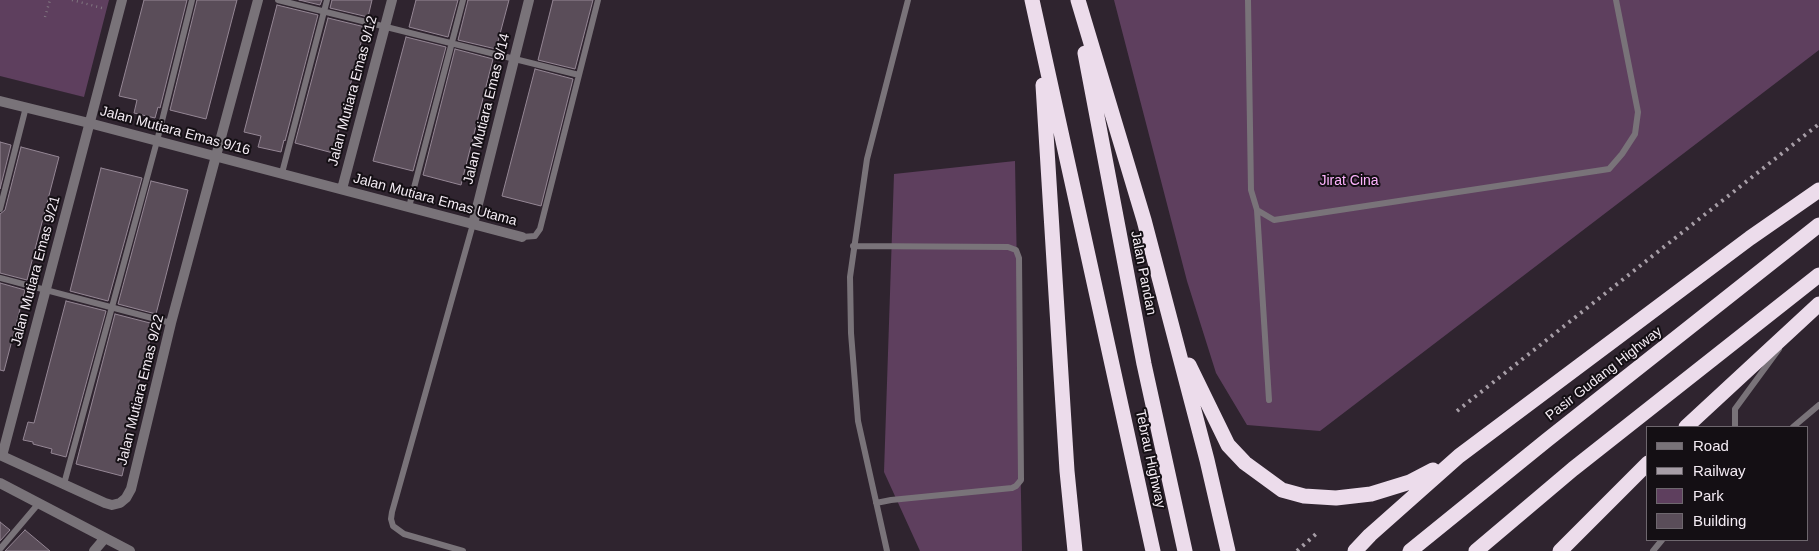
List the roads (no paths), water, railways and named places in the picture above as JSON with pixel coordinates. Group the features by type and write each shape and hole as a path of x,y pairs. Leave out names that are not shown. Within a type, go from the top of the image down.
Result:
{"highway":[{"path":"1032,0 1040,38 1067,471 1074,551"},
{"name":"Jalan Pandan","path":"1073,0 1144,364 1185,551"},
{"path":"1078,0 1144,220 1207,460 1228,551"},
{"name":"Tebrau Highway","path":"1040,38 1153,551"},
{"path":"1355,551 1370,535 1458,456 1750,238 1819,190"},
{"name":"Pasir Gudang Highway","path":"1410,551 1819,225"},
{"path":"1476,551 1573,469 1819,275"},
{"path":"1687,426 1819,304"},
{"path":"1174,334 1228,445 1245,463 1282,490 1304,496 1336,498 1371,494 1410,482 1458,456"},
{"path":"1560,551 1646,465"}],"street":[{"name":"Jalan Mutiara Emas 9/21","path":"1,456 122,0"},
{"name":"Jalan Mutiara Emas 9/22","path":"1,456 112,505 120,503 126,498 131,489 171,324 258,0"},
{"name":"Jalan Mutiara Emas 9/12","path":"342,189 392,0"},
{"name":"Jalan Mutiara Emas 9/14","path":"473,224 529,0"},
{"name":"Jalan Mutiara Emas 9/16","path":"0,101 89,122 342,189"},
{"name":"Jalan Mutiara Emas Utama","path":"342,189 522,237"},
{"path":"0,483 130,551"},
{"path":"94,551 105,538"}],"lane":[{"path":"64,484 157,141 192,0"},
{"path":"278,0 579,75"},
{"path":"282,173 327,0"},
{"path":"409,207 463,0"},
{"path":"522,237 535,236 540,229 598,0"},
{"path":"887,551 858,421 851,333 850,277 867,159 908,0"},
{"path":"1248,0 1251,190 1257,210 1269,400"},
{"path":"1257,210 1274,220 1609,169 1635,134 1638,112 1616,0"},
{"path":"0,209 26,107"},
{"path":"463,551 404,534 393,526 391,519 473,224"},
{"path":"853,246 1008,247 1016,250 1019,258 1021,480 1012,488 876,503"},
{"path":"0,278 171,324"},
{"path":"1735,426 1735,409 1797,324"},
{"path":"1794,426 1819,405"},
{"path":"0,549 39,503"},
{"path":"1653,551 1661,541"}],"railway":[{"path":"1457,411 1819,124"},
{"path":"1297,551 1316,534"}],"park label":[{"name":"Jirat Cina","path":"1349,181"}]}
